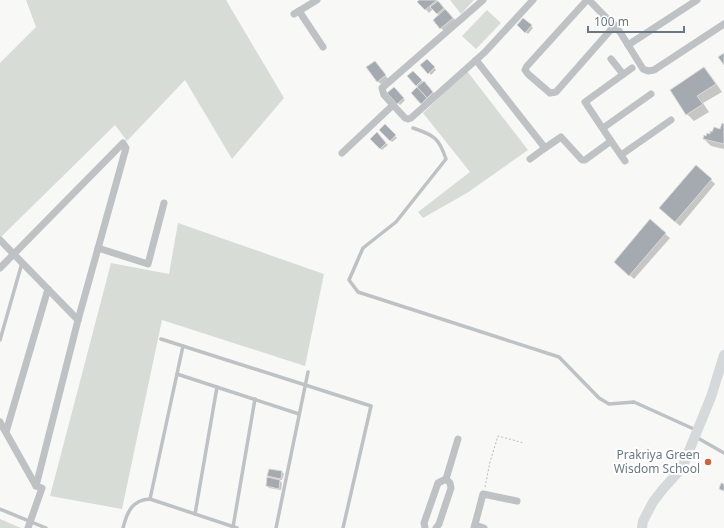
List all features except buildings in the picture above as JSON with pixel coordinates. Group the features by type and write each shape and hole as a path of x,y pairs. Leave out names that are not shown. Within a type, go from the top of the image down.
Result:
{"main road":[{"path":"642,528 643,521 653,502 682,468 711,396 724,355"}],"street":[{"path":"318,0 297,13 323,47"},
{"path":"483,0 382,88 384,95 405,118 411,118 476,60 533,0"},
{"path":"615,25 556,92 550,93 525,70 588,0 615,25 643,69 648,71 654,70 724,24"},
{"path":"628,44 697,0"},
{"path":"611,59 622,74"},
{"path":"476,60 545,148"},
{"path":"632,68 585,102 623,158 670,120"},
{"path":"603,128 651,94"},
{"path":"342,153 393,105"},
{"path":"530,159 561,137 582,160 585,160 611,141"},
{"path":"0,268 123,143 126,148 78,320 36,486"},
{"path":"98,248 148,264 164,203"},
{"path":"0,240 78,320"},
{"path":"6,432 48,289"},
{"path":"0,422 36,486 42,488 29,525"},
{"path":"425,528 424,523 438,483 446,479 458,439"},
{"path":"436,528 439,524 451,488 450,483 446,479"},
{"path":"484,528 475,527 483,494 516,501"}],"lane":[{"path":"413,128 430,134 442,146 446,159 396,222 363,248 349,280 358,292 559,357 599,398 609,404 634,402 696,433 724,453"},
{"path":"0,340 22,262"},
{"path":"161,339 370,406 343,528"},
{"path":"150,499 183,346"},
{"path":"276,528 308,372"},
{"path":"176,374 299,414"},
{"path":"195,514 217,387"},
{"path":"123,528 127,513 132,506 140,501 150,499 235,527 255,400"},
{"path":"0,509 29,525 46,528"}],"path":[{"path":"483,494 490,462 498,436 524,443"}],"shaded area":[{"path":"26,0 226,0 284,98 232,159 185,80 127,141 115,125 0,238 0,63 36,27"},
{"path":"450,0 474,0 461,14"},
{"path":"487,10 501,23 476,49 462,36"},
{"path":"467,71 528,150 467,193 423,218 418,212 470,172 423,113"},
{"path":"178,223 324,274 305,366 162,320 122,509 50,496 111,263 169,274"},
{"path":"0,519 21,528 0,528"}],"place":[{"name":"Prakriya Green Wisdom School","path":"708,462"}]}
